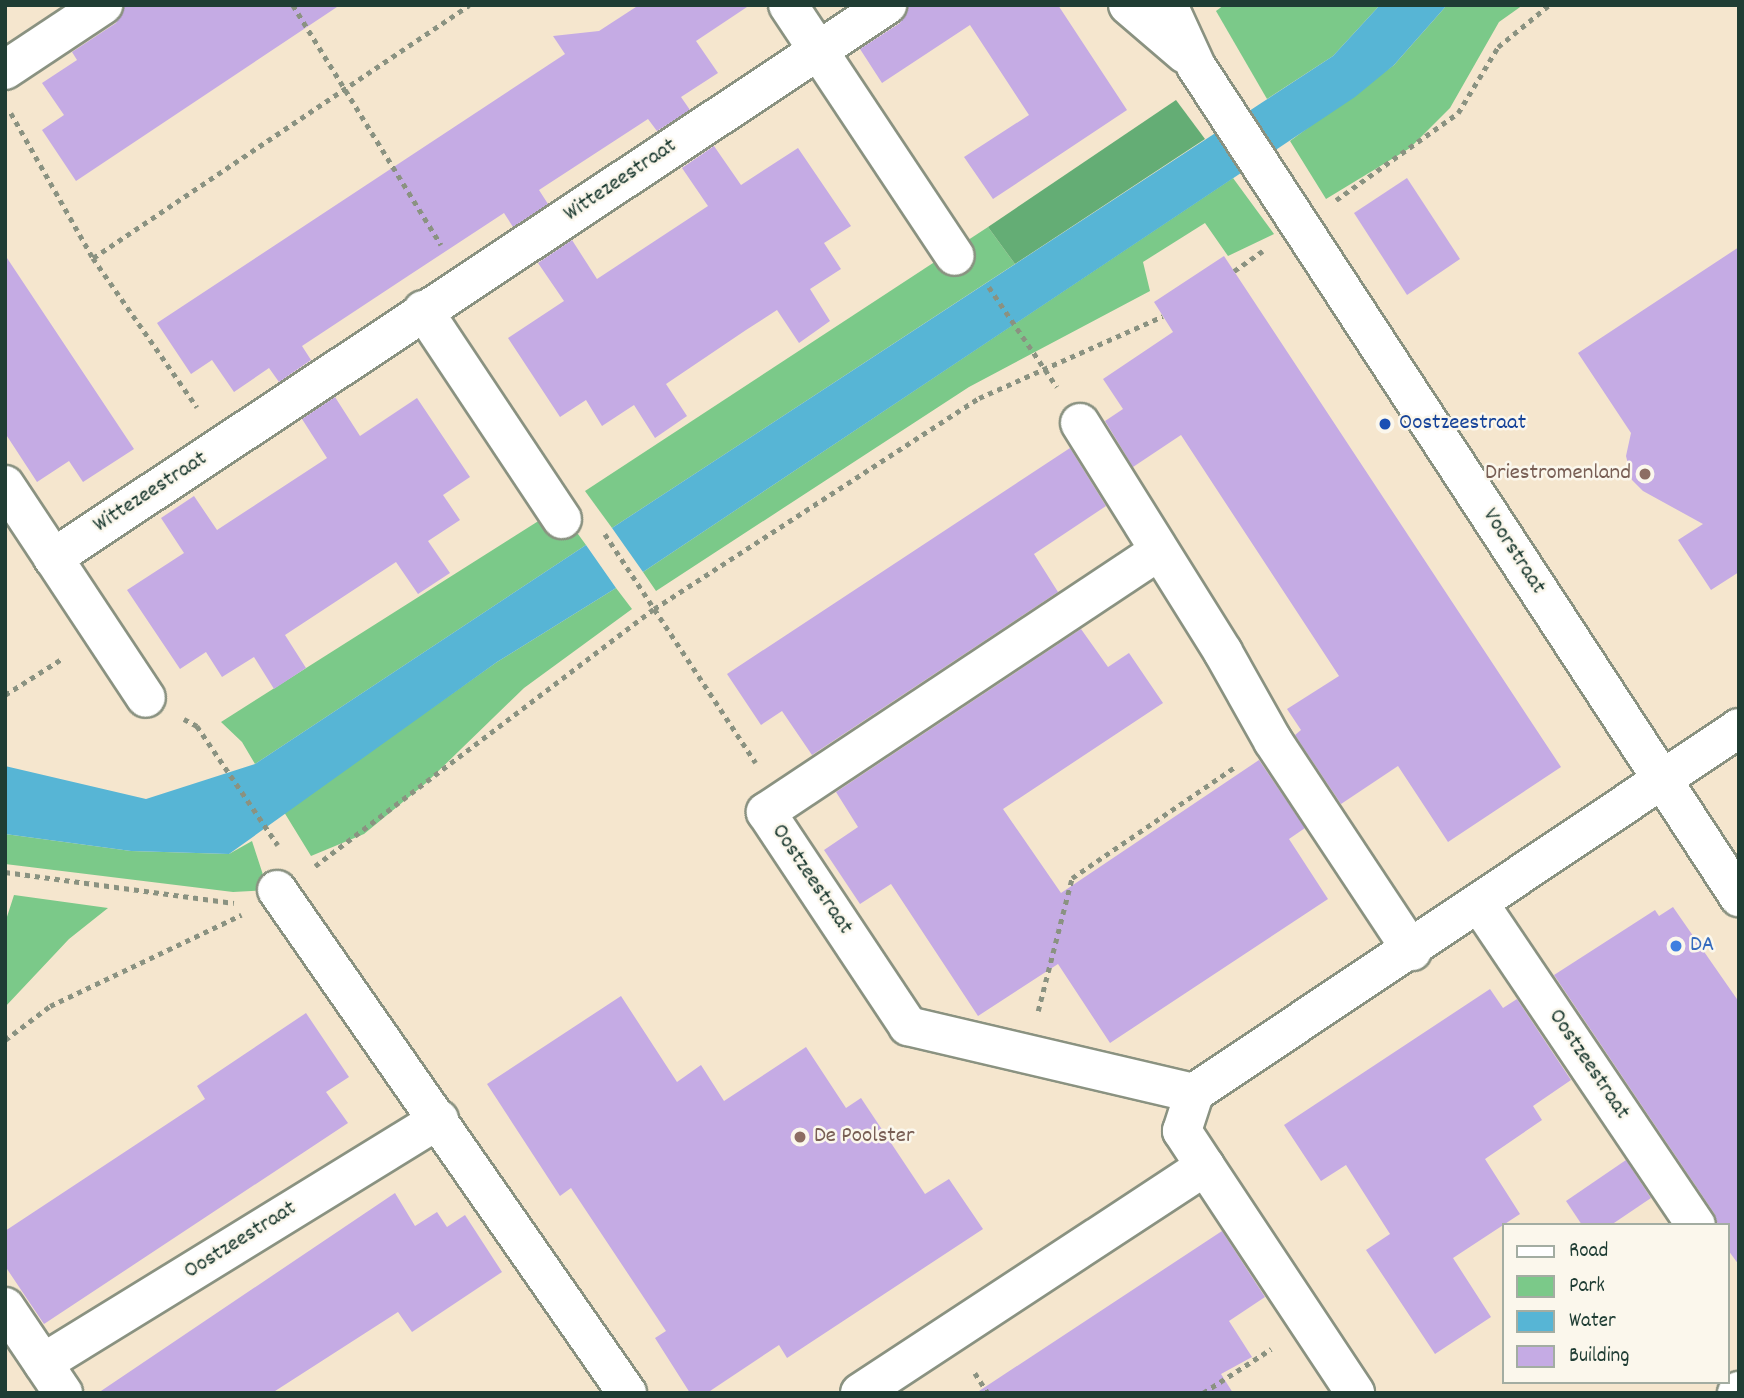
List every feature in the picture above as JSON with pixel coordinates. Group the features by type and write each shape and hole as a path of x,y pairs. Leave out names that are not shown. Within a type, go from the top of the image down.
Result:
{"street":[{"path":"5,70 103,5"},
{"path":"788,5 968,266"},
{"name":"Wittezeestraat","path":"53,558 423,310 466,285 887,5"},
{"name":"Voorstraat","path":"1161,11 1739,897"},
{"path":"423,310 562,519"},
{"path":"1080,423 1273,741 1412,951"},
{"path":"5,485 146,698"},
{"name":"Oostzeestraat","path":"1159,551 766,813 908,1026 1194,1093"},
{"path":"1355,1393 1182,1131 1194,1093 1412,951 1739,728"},
{"path":"268,899 439,1119 627,1393"},
{"name":"Oostzeestraat","path":"1480,905 1695,1223"},
{"name":"Oostzeestraat","path":"5,1307 53,1378 439,1119"},
{"path":"860,1393 1205,1166"}],"path":[{"path":"293,5 341,89 466,285"},
{"path":"93,258 469,5"},
{"path":"1234,271 1458,113 1499,47 1549,5"},
{"path":"5,102 93,258 224,445"},
{"path":"968,266 1020,329 1080,423"},
{"path":"5,1040 50,1006 268,899 654,609 979,398 1163,316"},
{"path":"604,532 782,802"},
{"path":"5,695 102,633"},
{"path":"1028,1053 1072,878 1273,741"},
{"path":"215,752 275,841"},
{"path":"5,872 268,899"},
{"path":"1203,1393 1310,1324"}],"green space":[{"path":"1224,5 1380,5 1333,56 1267,99 1216,11"},
{"path":"1447,5 1523,5 1499,22 1450,108 1410,148 1326,199 1290,141 1394,65"},
{"path":"1176,100 1205,139 1015,264 988,227"},
{"path":"1233,178 1274,234 1228,256 1205,223 1143,262 1150,291 969,387 656,591 643,572"},
{"path":"988,227 1015,264 612,528 585,491"},
{"path":"559,508 586,545 255,764 242,742 221,722"},
{"path":"616,588 632,609 524,688 426,783 364,834 311,856 284,812 497,662"},
{"path":"5,834 131,851 229,854 252,841 268,890 233,892 5,864"},
{"path":"14,895 108,908 69,939 5,1007 5,923"}],"water":[{"path":"1380,5 1447,5 1394,65 1355,97 643,572 612,528 1333,56"},
{"path":"586,545 616,588 497,662 229,854 131,851 5,834 5,766 146,799 255,764"}],"building":[{"path":"125,5 340,5 76,181 42,130 64,115 42,83 77,60 72,52 116,23"},
{"path":"639,5 750,5 696,41 718,73 681,97 690,110 657,131 648,119 539,190 548,204 513,227 504,213 302,346 311,360 279,382 269,368 234,392 212,360 191,374 157,323 565,54 553,36 599,31"},
{"path":"909,5 1058,5 1127,110 993,199 964,157 1029,115 970,25 882,83 860,49 900,23"},
{"path":"714,146 741,185 798,148 851,226 824,243 841,269 810,289 830,321 799,343 777,310 746,330 666,384 687,416 655,438 634,405 602,426 586,400 560,417 508,338 564,301 538,263 572,240 597,279 708,206 682,168"},
{"path":"1407,178 1460,259 1407,295 1354,213"},
{"path":"1739,247 1739,572 1711,590 1678,540 1703,524 1643,491 1632,480 1626,456 1631,433 1578,353"},
{"path":"5,255 134,449 83,482 69,461 37,482 5,433"},
{"path":"1224,256 1561,767 1448,842 1398,766 1341,804 1295,735 1301,730 1287,709 1339,676 1181,435 1133,467 1105,421 1123,409 1103,379 1173,332 1154,302"},
{"path":"335,397 360,436 417,398 470,477 443,495 460,520 428,541 450,573 418,594 396,562 285,635 306,668 274,689 254,657 222,677 206,652 180,669 127,590 184,553 161,518 194,496 217,530 327,458 302,419"},
{"path":"1070,448 1106,506 1034,554 1058,592 812,755 782,711 761,725 727,674"},
{"path":"1081,629 1108,667 1129,653 1163,703 1003,809 1061,893 1259,760 1305,828 1289,839 1328,899 1110,1043 1058,964 978,1016 891,884 860,904 824,850 858,827 836,792"},
{"path":"1673,907 1739,1002 1739,1265 1730,1253 1730,1223 1717,1223 1714,1213 1554,975 1655,910 1659,916"},
{"path":"1490,989 1503,1008 1517,999 1571,1080 1533,1106 1542,1120 1485,1159 1520,1214 1502,1223 1502,1226 1453,1258 1491,1317 1435,1354 1366,1250 1390,1234 1346,1165 1321,1181 1284,1125"},
{"path":"621,996 677,1082 701,1065 724,1101 806,1047 846,1108 861,1098 925,1194 949,1179 983,1229 787,1358 779,1345 707,1393 690,1393 655,1338 666,1331 571,1188 560,1196 487,1084"},
{"path":"306,1013 349,1077 326,1092 348,1123 44,1324 5,1266 5,1231 205,1099 197,1086"},
{"path":"1626,1160 1651,1198 1614,1223 1581,1223 1566,1201"},
{"path":"395,1193 415,1226 437,1212 447,1227 465,1215 502,1272 412,1332 398,1312 272,1393 98,1393"},
{"path":"1222,1231 1265,1297 1229,1321 1252,1357 1221,1374 1233,1393 976,1393"}],"place":[{"name":"Oostzeestraat","path":"1385,424"},
{"name":"Driestromenland","path":"1645,474"},
{"name":"DA","path":"1676,946"},
{"name":"De Poolster","path":"800,1137"}]}
